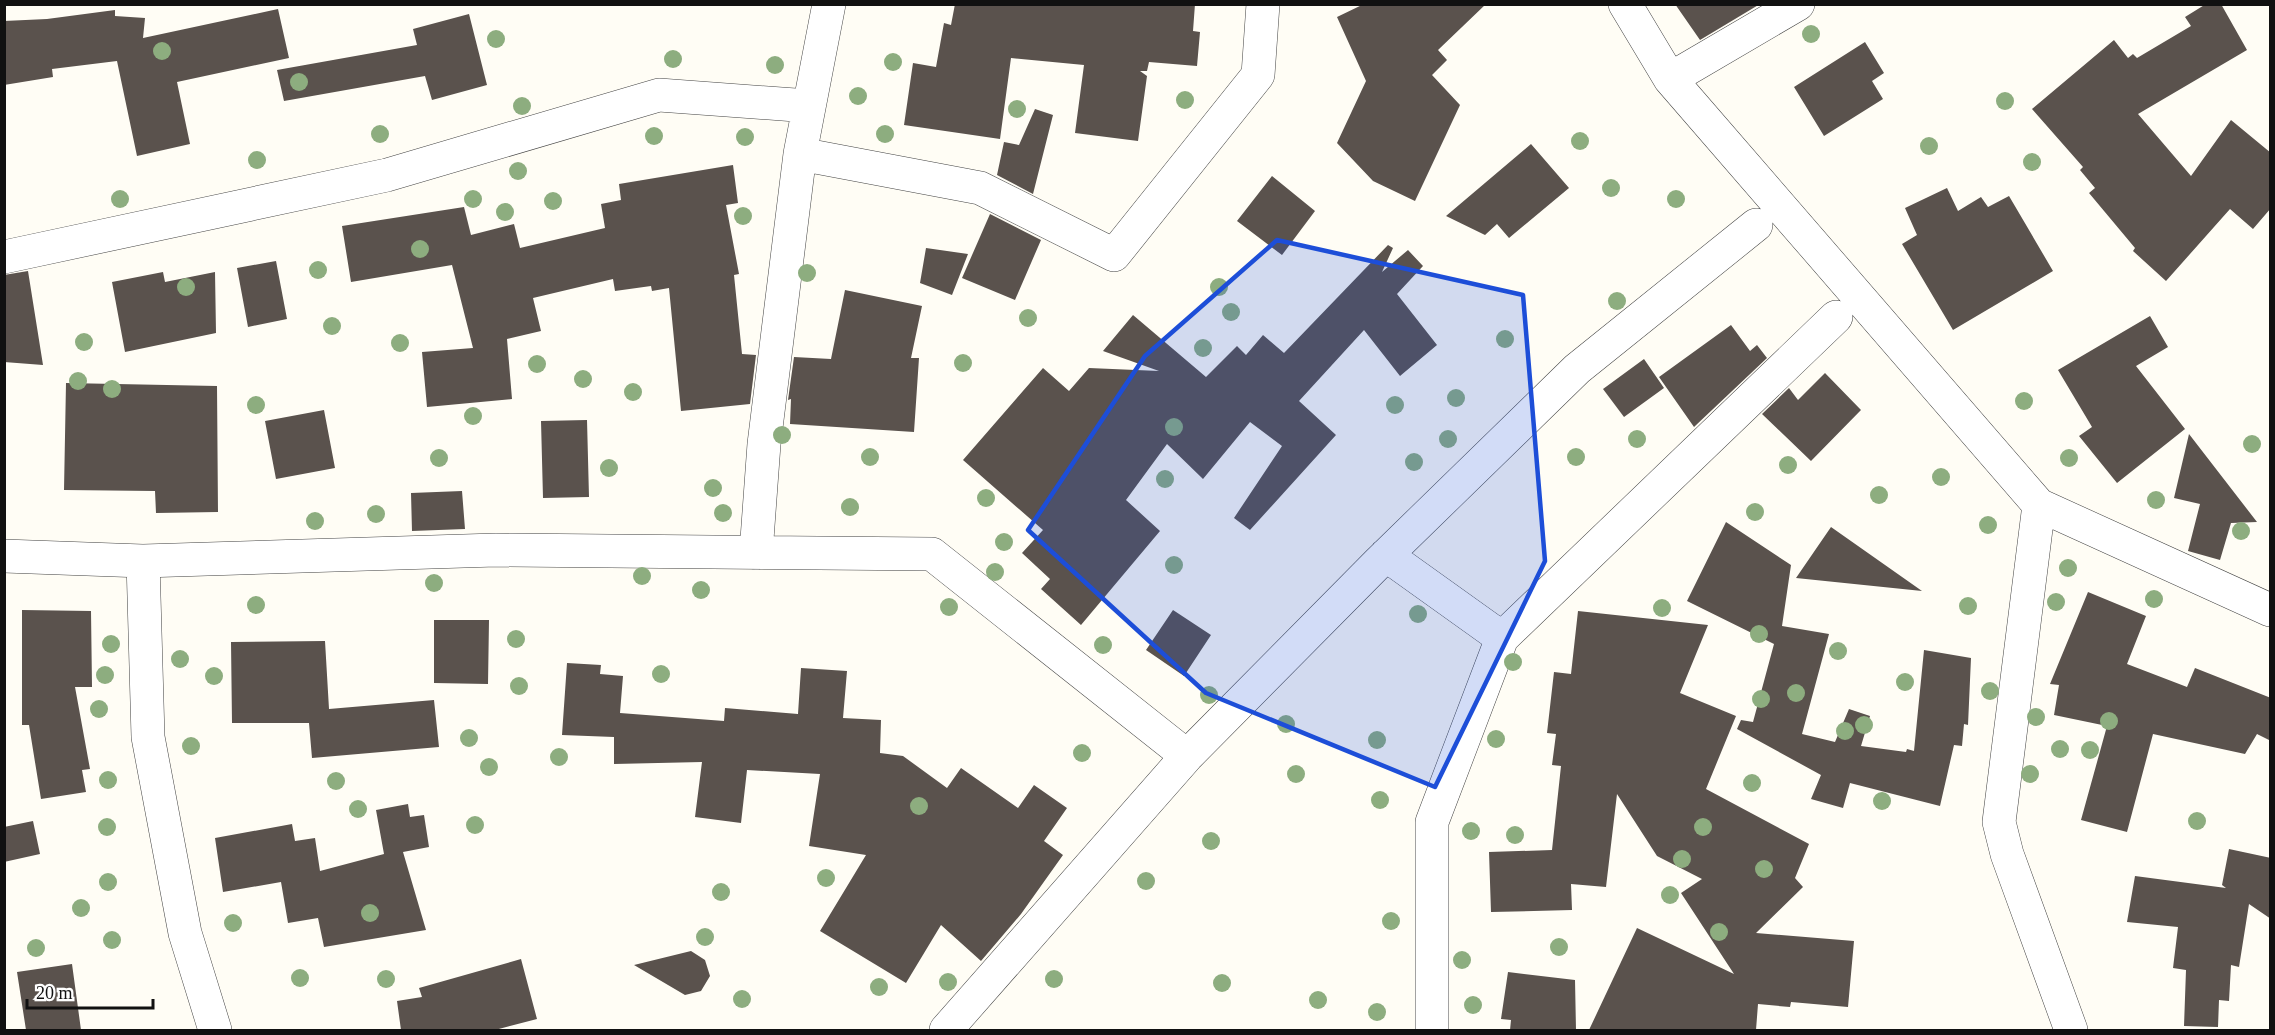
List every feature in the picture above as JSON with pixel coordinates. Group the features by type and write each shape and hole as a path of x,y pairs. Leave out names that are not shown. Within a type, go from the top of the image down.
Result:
{"street":[{"path":"756,553 764,444 800,154 829,4"},
{"path":"800,154 980,188 1114,255 1258,75 1263,4"},
{"path":"1625,4 1670,79 2038,505 2271,610"},
{"path":"1670,79 1798,4"},
{"path":"4,257 387,175 659,95 809,106"},
{"path":"946,1030 1187,756 1386,555 1576,369 1756,225"},
{"path":"1432,1030 1432,822 1502,638 1836,317"},
{"path":"2038,505 1999,822 2007,854 2072,1030"},
{"path":"4,556 143,561 496,550 932,554 1187,756"},
{"path":"1386,555 1502,638"},
{"path":"143,561 148,737 185,933 215,1030"}],"highlighted area":[{"path":"1277,240 1523,295 1545,561 1435,787 1206,693 1028,530 1145,356"}],"building":[{"path":"955,4 1195,4 1193,31 1200,32 1197,66 1149,62 1147,71 1140,71 1147,76 1138,141 1075,133 1084,65 1011,58 1000,139 904,125 913,63 936,67 944,23 951,25"},
{"path":"1364,4 1486,4 1438,50 1447,60 1432,75 1460,105 1415,201 1373,181 1337,143 1366,81 1337,17"},
{"path":"1675,4 1760,4 1700,40"},
{"path":"2206,4 2221,4 2247,50 2138,114 2191,176 2231,120 2271,153 2271,208 2253,229 2230,209 2166,281 2133,251 2135,248 2089,193 2095,188 2080,170 2083,167 2032,109 2114,40 2128,58 2133,54 2137,58 2191,26 2185,17"},
{"path":"278,9 289,58 177,82 190,144 137,156 117,61 52,69 53,77 4,85 4,21 47,19 115,10 115,16 145,18 143,38"},
{"path":"469,14 487,85 432,100 425,76 284,101 277,70 417,45 413,29"},
{"path":"1865,42 1884,73 1872,81 1883,99 1824,136 1794,87"},
{"path":"1035,109 1053,115 1033,194 997,175 1004,142 1019,145"},
{"path":"1531,144 1569,188 1509,238 1497,224 1485,235 1446,216"},
{"path":"733,165 738,203 726,205 739,274 734,275 742,354 756,355 750,404 681,411 669,288 652,291 651,286 615,291 613,279 533,298 541,331 507,339 512,399 427,407 422,352 473,348 452,265 351,282 342,226 464,207 471,235 514,224 520,248 605,228 601,204 621,200 619,184"},
{"path":"1272,176 1315,211 1282,255 1237,221"},
{"path":"1947,188 1958,211 1981,197 1988,207 2009,196 2053,271 1953,330 1902,244 1917,235 1905,208"},
{"path":"990,214 1041,240 1015,300 962,278"},
{"path":"1388,245 1393,248 1382,272 1408,250 1423,266 1397,294 1437,345 1400,376 1364,330 1299,401 1336,435 1250,530 1234,518 1282,446 1250,422 1203,479 1167,444 1126,500 1160,531 1081,625 1041,589 1050,579 1022,553 1043,530 963,460 1043,368 1069,391 1089,368 1159,371 1103,351 1133,315 1206,377 1237,346 1246,355 1263,335 1284,353"},
{"path":"926,248 968,254 952,295 920,283"},
{"path":"276,261 287,319 248,327 237,268"},
{"path":"28,271 43,365 4,362 4,275"},
{"path":"163,272 165,282 215,272 216,333 125,352 112,282"},
{"path":"845,290 922,306 911,358 919,358 914,432 790,424 791,399 788,400 794,357 831,359"},
{"path":"2150,316 2168,347 2136,366 2185,429 2117,483 2079,436 2092,427 2058,370"},
{"path":"1731,325 1750,351 1757,345 1767,358 1694,427 1659,377"},
{"path":"1644,359 1664,388 1624,417 1603,389"},
{"path":"1825,373 1861,410 1811,461 1762,414 1789,388 1798,400"},
{"path":"66,383 217,386 218,512 156,513 155,491 64,490"},
{"path":"324,410 335,468 276,479 265,421"},
{"path":"587,420 589,497 543,498 541,421"},
{"path":"2189,434 2257,522 2231,523 2220,560 2188,551 2200,504 2174,498"},
{"path":"462,491 465,529 412,531 411,493"},
{"path":"1726,522 1791,565 1782,626 1829,634 1802,734 1835,742 1849,709 1870,716 1861,746 1914,751 1924,650 1971,658 1968,725 1964,724 1962,746 1954,745 1940,806 1850,783 1843,808 1811,799 1821,775 1737,729 1741,720 1753,722 1774,644 1687,601"},
{"path":"1831,527 1922,591 1796,578"},
{"path":"2088,592 2146,616 2127,664 2187,687 2195,668 2271,698 2271,741 2257,734 2245,754 2153,734 2127,832 2081,820 2107,726 2054,715 2059,685 2050,684"},
{"path":"22,610 91,611 92,687 75,687 90,769 82,770 86,792 41,799 29,725 22,725"},
{"path":"1173,610 1211,635 1184,676 1146,650"},
{"path":"1578,611 1708,625 1680,693 1736,716 1706,789 1809,844 1795,878 1803,887 1756,933 1854,941 1848,1007 1791,1002 1790,1007 1758,1004 1756,1030 1589,1030 1637,928 1734,974 1681,893 1702,879 1657,856 1617,794 1606,887 1571,884 1572,910 1491,912 1489,852 1552,850 1561,766 1552,765 1556,734 1547,733 1554,672 1571,674"},
{"path":"434,620 489,620 488,684 434,683"},
{"path":"325,641 329,709 434,700 439,747 312,758 309,723 232,723 231,642"},
{"path":"567,663 601,665 600,674 623,676 620,713 724,721 725,708 798,714 801,668 847,671 843,718 881,720 880,753 903,756 947,788 961,768 1018,808 1034,785 1067,808 1044,841 1063,855 1021,914 981,961 941,925 906,983 820,931 866,855 809,846 820,774 747,770 741,823 695,817 702,762 614,764 614,737 562,735"},
{"path":"408,804 410,817 424,815 429,847 403,852 426,930 324,947 318,918 288,923 281,882 223,892 215,838 292,824 295,841 315,838 320,871 384,854 376,810"},
{"path":"33,821 40,854 4,862 4,827"},
{"path":"2229,849 2271,858 2271,919 2249,904 2239,967 2231,965 2229,1001 2219,1000 2218,1027 2184,1026 2186,970 2173,968 2178,927 2127,922 2135,876 2226,888 2222,885"},
{"path":"691,951 705,960 710,976 701,991 685,995 634,965"},
{"path":"521,959 537,1019 495,1030 401,1030 397,1001 422,997 419,988"},
{"path":"72,964 81,1030 26,1030 17,972"},
{"path":"1508,972 1575,980 1576,1030 1510,1030 1511,1020 1501,1019"}]}
